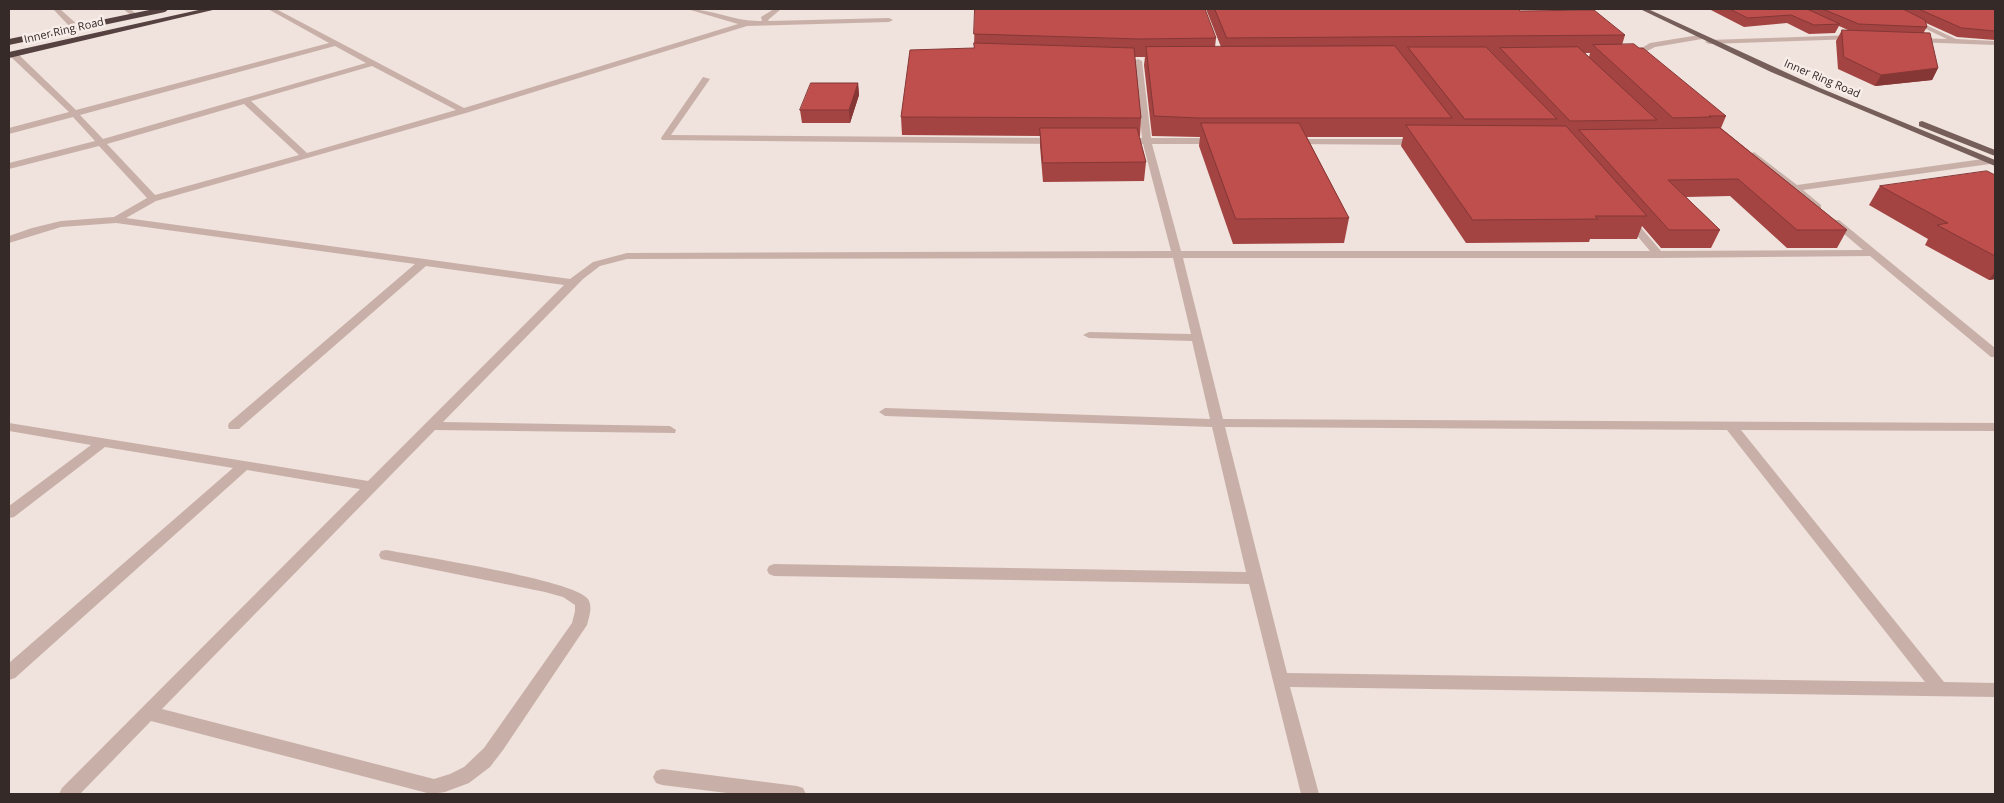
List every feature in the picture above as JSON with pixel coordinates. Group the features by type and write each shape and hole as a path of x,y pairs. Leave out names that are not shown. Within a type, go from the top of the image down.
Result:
{"highway":[{"name":"Inner Ring Road","path":"9,42 165,9"},
{"name":"Inner Ring Road","path":"11,55 213,9"}],"main road":[{"name":"Inner Ring Road","path":"1643,9 1709,42 1793,80 1993,159"},
{"name":"Inner Ring Road","path":"1659,9 1723,42 1858,98 1993,159"}],"street":[{"path":"56,9 76,28"},
{"path":"126,9 134,15"},
{"path":"271,9 463,111"},
{"path":"690,9 746,24"},
{"path":"766,22 764,19 778,9"},
{"path":"1887,9 1960,42"},
{"path":"116,220 153,199 463,111 746,24 889,20"},
{"path":"1836,29 1854,37"},
{"path":"1634,59 1653,45 1699,37"},
{"path":"1709,42 1863,38"},
{"path":"1912,40 1995,43"},
{"path":"9,131 338,43"},
{"path":"11,55 75,114 153,199"},
{"path":"1138,61 1147,141 1310,794"},
{"path":"9,166 100,143 374,63"},
{"path":"706,79 665,138 1068,141"},
{"path":"245,100 306,157"},
{"path":"1117,141 1227,142"},
{"path":"1287,142 1427,142"},
{"path":"1749,151 1995,354"},
{"path":"1795,188 1993,159"},
{"path":"1623,213 1660,255"},
{"path":"9,240 53,224 76,220 116,220 572,283"},
{"path":"68,794 572,283 590,267 603,260 627,256 1872,253"},
{"path":"234,426 424,262"},
{"path":"1088,335 1197,338"},
{"path":"884,412 1217,423 1995,427"},
{"path":"430,426 670,430"},
{"path":"1731,426 1940,690"},
{"path":"9,427 371,486"},
{"path":"9,513 103,442"},
{"path":"9,673 244,466"},
{"path":"148,713 434,787 451,783 469,775 486,759 497,745 579,625 583,611 582,602 568,592 545,586 386,555"},
{"path":"774,570 1255,578"},
{"path":"1280,680 1995,690"},
{"path":"662,777 797,794"}],"building":[{"path":"975,9 1205,9 1216,38 1139,39 974,34"},
{"path":"1215,9 1594,10 1625,35 1227,38"},
{"path":"1730,9 1807,9 1840,24 1814,25 1791,15 1748,18"},
{"path":"1823,9 1903,9 1925,20 1927,27 1859,24"},
{"path":"1919,9 1995,9 1995,31 1962,28"},
{"path":"1842,30 1930,33 1938,68 1881,75 1844,57"},
{"path":"974,43 1134,48 1141,118 901,117 910,50 974,48"},
{"path":"1634,44 1639,48 1643,48 1726,116 1673,118 1593,45"},
{"path":"1395,46 1452,118 1198,118 1154,116 1146,47"},
{"path":"1408,47 1486,47 1557,119 1465,119"},
{"path":"1578,47 1657,120 1570,121 1500,48"},
{"path":"811,83 858,83 849,110 800,110"},
{"path":"1201,123 1299,123 1349,218 1236,219"},
{"path":"1406,125 1566,126 1647,216 1595,216 1598,219 1473,220"},
{"path":"1040,128 1137,128 1146,162 1043,163"},
{"path":"1720,128 1847,230 1797,230 1738,179 1668,180 1720,230 1669,230 1579,130"},
{"path":"1987,171 1995,175 1995,256 1937,225 1948,223 1880,186"}]}
